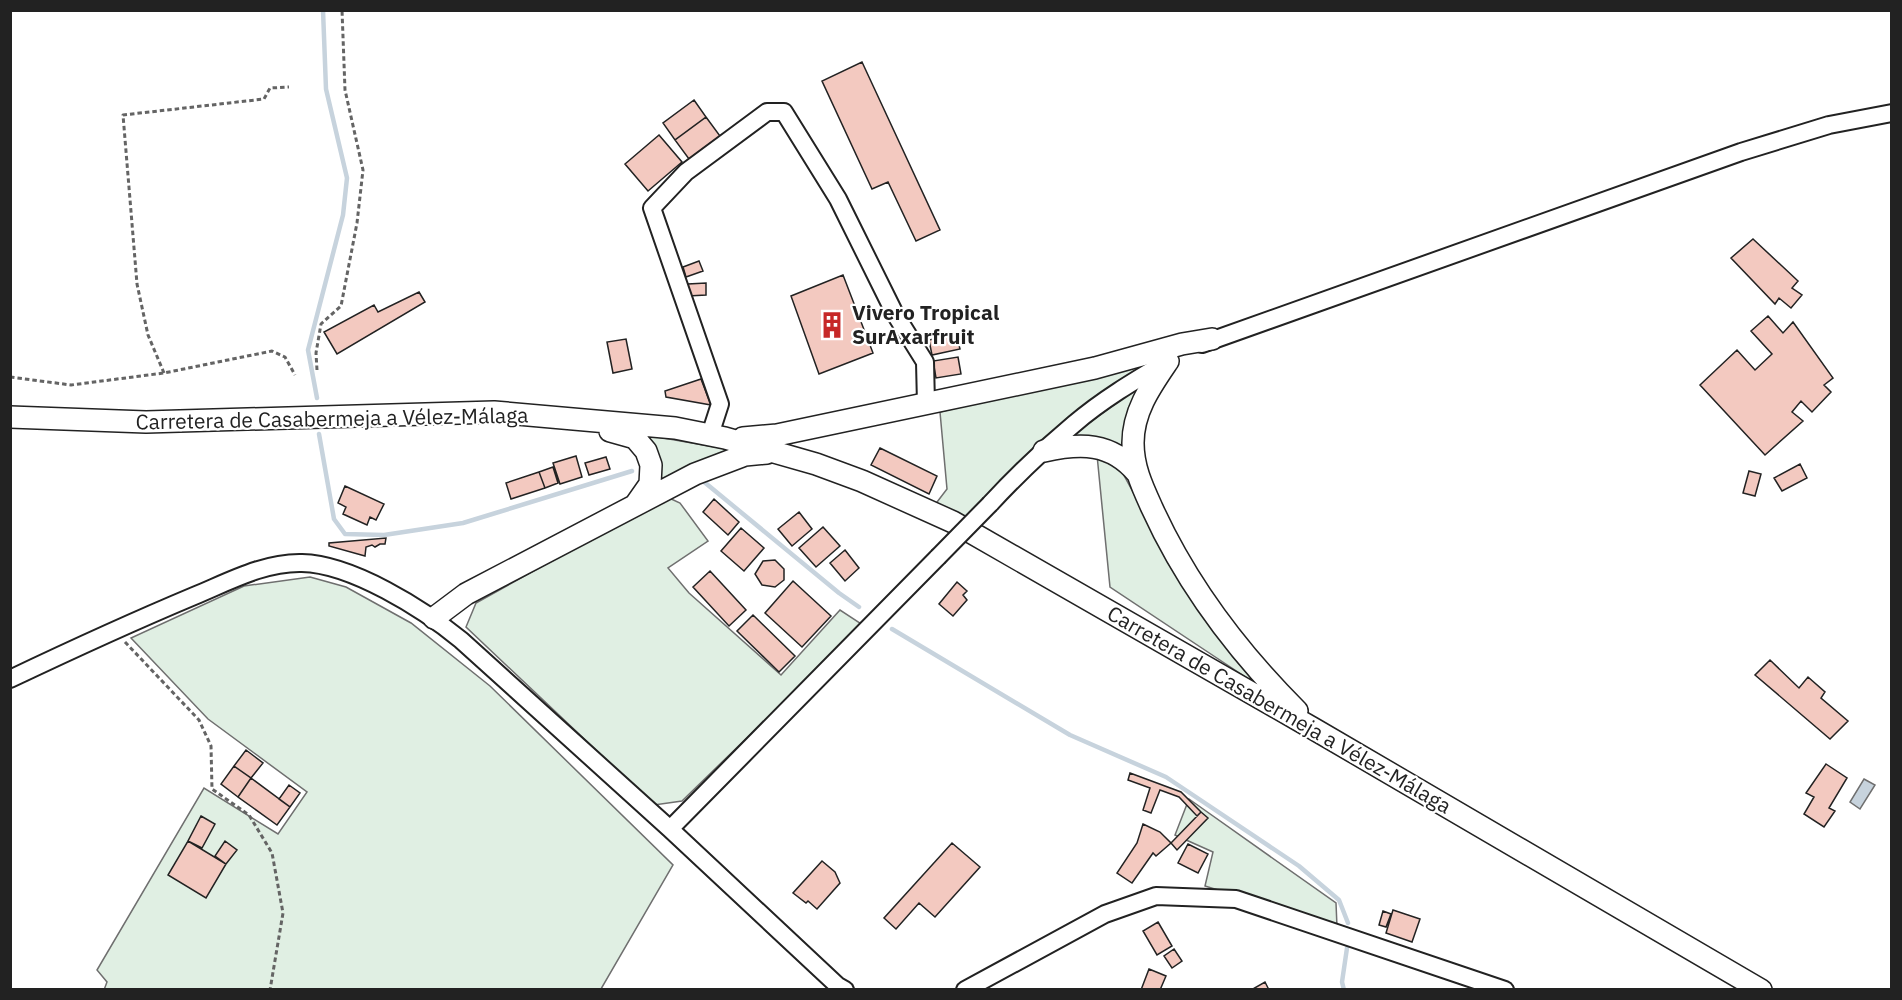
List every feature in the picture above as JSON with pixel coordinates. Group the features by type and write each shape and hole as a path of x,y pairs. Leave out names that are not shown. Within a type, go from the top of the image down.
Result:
{"main road":[{"path":"717,437 777,435 1095,368 1182,344 1212,339"},
{"path":"1168,361 1141,404 1135,423 1133,441 1137,473 1163,532 1197,591 1236,646 1314,729"},
{"name":"Carretera de Casabermeja a Vélez-Málaga","path":"10,417 146,422 494,412 675,428 717,437"},
{"path":"543,416 579,426 618,432 635,438 646,451 651,465 650,484 642,498 631,509"},
{"path":"717,437 785,455"},
{"path":"1044,451 1070,446 1094,447 1116,455 1137,473"},
{"path":"434,618 466,594 695,474 729,460 754,454 785,455"},
{"name":"Carretera de Casabermeja a Vélez-Málaga","path":"785,455 862,481 953,522 1314,729 1761,990"}],"street":[{"path":"717,437 720,404 651,208 686,172 767,112 784,112 838,199 895,314 924,362 926,404"},
{"path":"670,829 1044,451 1104,401 1168,361 1212,339 1741,152 1829,125 1892,113"},
{"path":"10,679 113,630 250,573 274,566 301,563 318,564 339,570 370,582 434,618 670,829 845,990"},
{"path":"965,990 1105,914 1156,896 1236,899 1505,990"}],"path":[{"path":"317,370 316,353 321,324 341,306 357,223 363,170 345,90 342,10"},
{"path":"164,372 148,335 137,284 123,115 264,99 270,88 289,87"},
{"path":"10,377 71,386 164,372 272,351 285,357 296,375"},
{"path":"113,630 199,720 211,746 212,789 249,815 272,853 283,913 270,990"}],"green space":[{"path":"1158,357 963,521 934,506 947,489 940,412"},
{"path":"1144,383 1127,458 1067,439"},
{"path":"646,435 738,451 658,488 658,460"},
{"path":"1097,455 1121,470 1193,602 1268,692 1110,587"},
{"path":"667,497 680,503 708,541 668,568 689,593 781,675 840,610 863,625 682,801 654,805 466,627 476,603"},
{"path":"310,577 346,587 411,623 490,686 673,865 601,989 104,990 107,982 97,970 204,788 278,834 307,792 208,719 131,638 244,586"},
{"path":"1189,799 1336,903 1337,927 1205,886 1213,852 1175,835"}],"shaded area":[{"path":"1864,779 1875,785 1860,809 1850,802"}],"building":[{"path":"862,62 940,230 916,241 888,182 872,189 822,81"},
{"path":"694,100 706,117 675,140 663,123"},
{"path":"706,117 720,136 689,159 675,140"},
{"path":"659,135 682,162 648,191 625,164"},
{"path":"1753,239 1798,281 1792,288 1802,295 1791,308 1779,298 1775,304 1731,258"},
{"path":"699,261 703,271 686,277 683,267"},
{"name":"Vivero Tropical SurAxarfruit","path":"843,275 873,353 819,374 791,296"},
{"path":"706,283 706,295 688,296 688,284"},
{"path":"419,292 425,302 337,354 324,332 374,305 378,312"},
{"path":"1768,316 1783,333 1793,322 1833,378 1824,385 1831,392 1812,412 1801,401 1792,412 1803,421 1765,455 1700,385 1737,350 1755,370 1772,354 1751,331"},
{"path":"956,334 960,349 932,355 929,340"},
{"path":"626,339 632,369 613,373 607,342"},
{"path":"958,357 961,374 936,378 933,361"},
{"path":"701,379 711,405 666,397 665,391"},
{"path":"880,448 937,476 929,494 871,465"},
{"path":"576,456 582,477 560,484 553,463"},
{"path":"606,457 610,469 589,475 585,463"},
{"path":"1800,464 1807,478 1782,491 1774,478"},
{"path":"553,467 558,483 545,488 539,472"},
{"path":"1749,471 1761,474 1755,496 1743,493"},
{"path":"539,472 545,488 511,499 506,483"},
{"path":"345,486 384,504 376,520 370,517 367,525 343,514 346,507 338,503"},
{"path":"714,499 739,522 728,535 703,512"},
{"path":"799,512 812,529 792,546 778,529"},
{"path":"823,527 840,546 816,567 799,548"},
{"path":"741,528 764,548 744,571 721,551"},
{"path":"386,538 385,544 366,547 365,556 329,546 329,543"},
{"path":"845,550 859,568 845,581 830,563"},
{"path":"775,560 784,569 784,580 775,587 762,585 755,574 763,561"},
{"path":"710,571 746,610 729,626 693,587"},
{"path":"793,581 831,616 802,647 765,613"},
{"path":"957,582 967,591 963,595 967,600 953,616 939,604"},
{"path":"753,615 795,656 779,672 737,631"},
{"path":"1770,660 1799,688 1808,677 1825,692 1821,698 1848,721 1830,739 1755,675"},
{"path":"246,750 263,763 251,778 234,766"},
{"path":"1826,764 1847,778 1829,808 1835,811 1824,827 1804,814 1814,797 1806,793"},
{"path":"234,766 251,778 238,797 221,784"},
{"path":"1130,773 1181,792 1201,812 1197,816 1179,797 1160,790 1151,813 1143,810 1150,788 1128,780"},
{"path":"251,778 290,807 277,825 238,797"},
{"path":"289,785 300,793 290,807 279,799"},
{"path":"1201,812 1208,818 1177,850 1171,843"},
{"path":"201,816 215,824 202,848 188,841"},
{"path":"1143,824 1160,832 1171,843 1156,856 1153,853 1132,883 1117,873 1137,843"},
{"path":"188,841 226,864 206,898 168,875"},
{"path":"225,841 237,850 226,864 215,856"},
{"path":"952,843 980,867 935,917 919,903 896,929 884,918"},
{"path":"1188,844 1208,854 1198,873 1178,863"},
{"path":"822,861 835,872 840,883 817,909 793,893"},
{"path":"1393,910 1420,919 1412,942 1386,933"},
{"path":"1383,911 1391,914 1386,927 1379,925"},
{"path":"1158,922 1172,946 1157,955 1143,931"},
{"path":"1174,949 1182,961 1172,968 1164,956"},
{"path":"1149,969 1166,976 1160,990 1141,990"},
{"path":"1265,982 1269,990 1251,990"}],"waterway":[{"path":"317,398 308,350 343,215 347,178 326,89 323,10"},
{"path":"319,434 334,519 345,534 384,535 463,523 632,471"},
{"path":"703,481 859,607"},
{"path":"892,629 1070,735 1166,777 1299,866 1339,900 1348,923"},
{"path":"1344,990 1342,982 1347,948"}],"place":[{"name":"Vivero Tropical SurAxarfruit","path":"832,325"}]}
